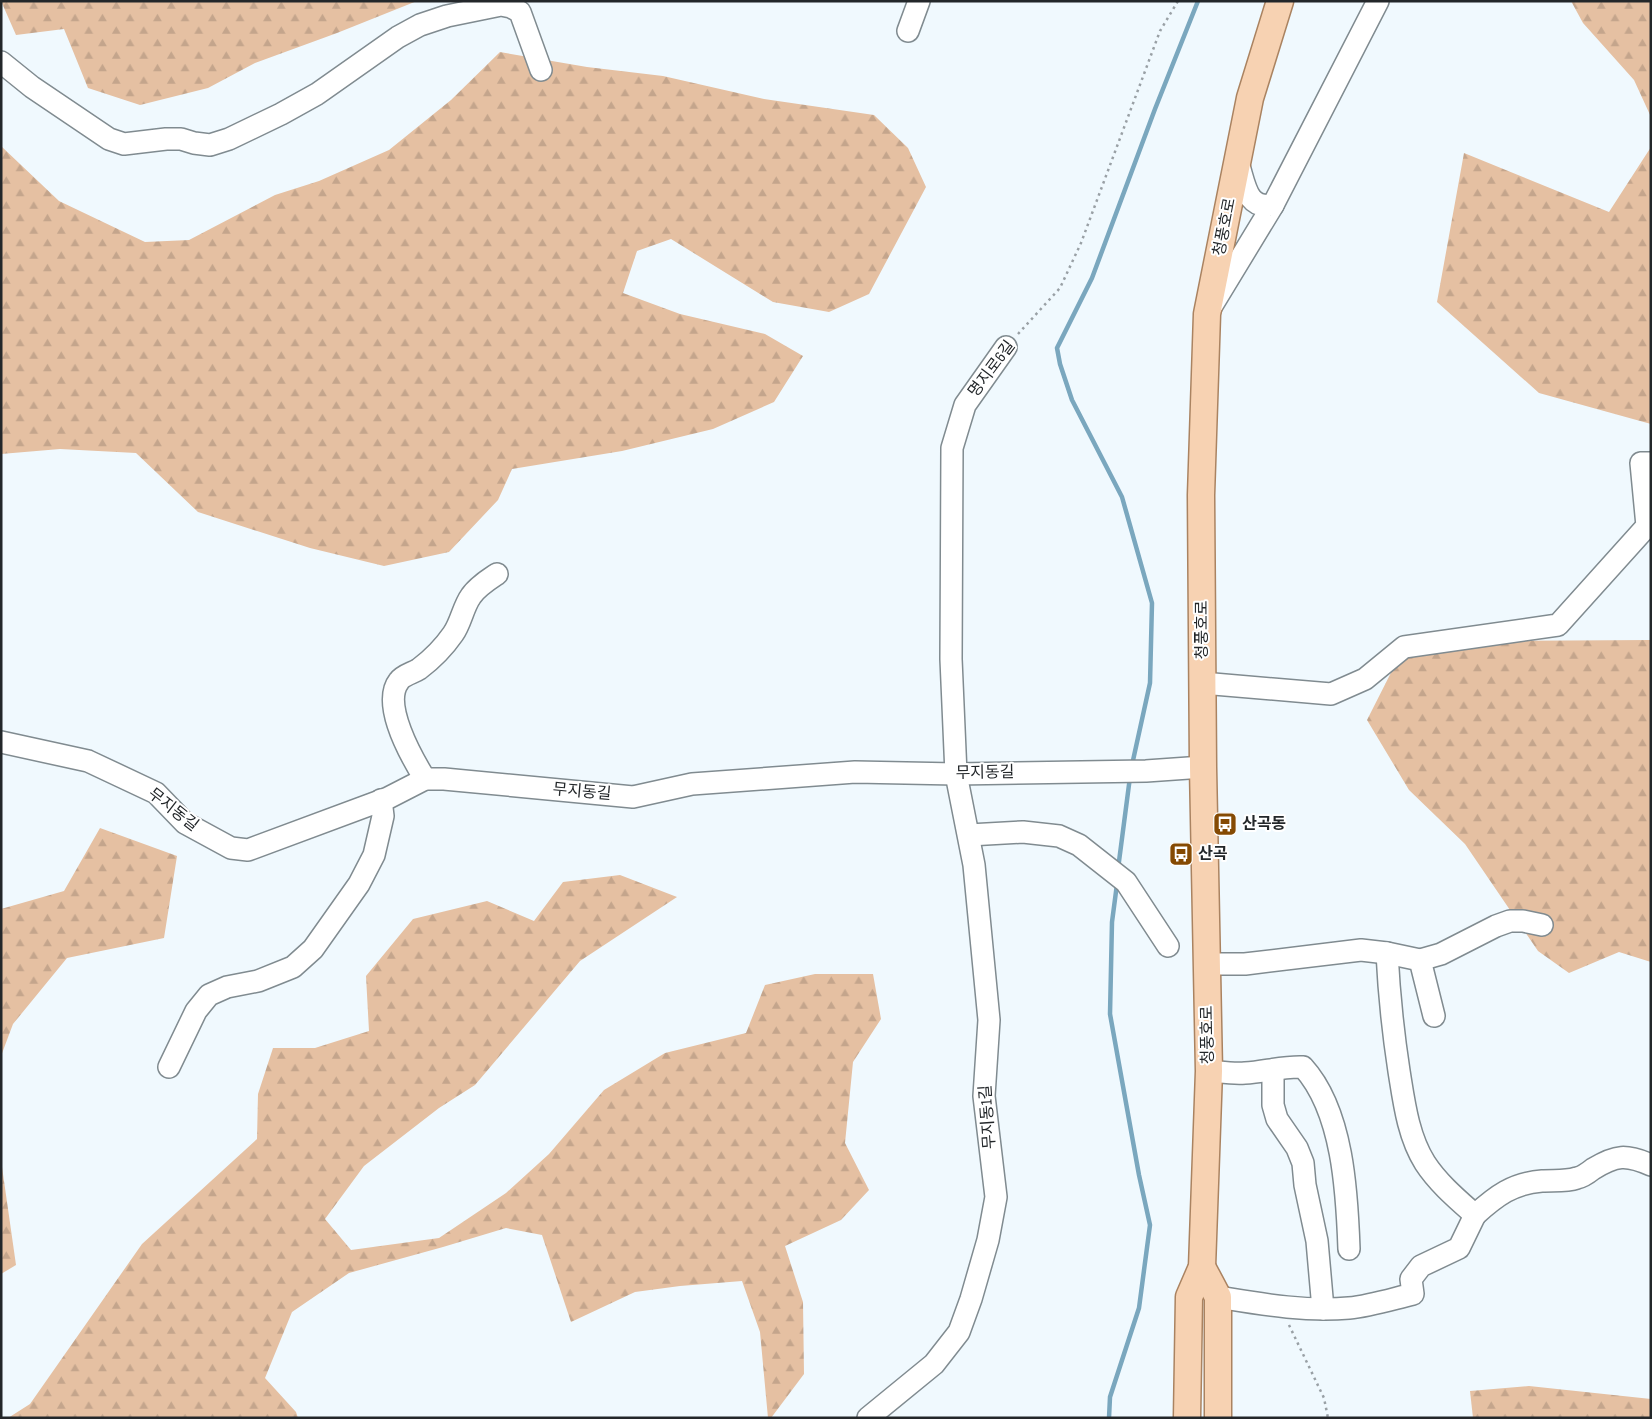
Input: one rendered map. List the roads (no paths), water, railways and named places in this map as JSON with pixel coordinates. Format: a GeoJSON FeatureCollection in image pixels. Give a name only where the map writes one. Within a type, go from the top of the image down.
{"type":"FeatureCollection","features":[{"type":"Feature","properties":{"kind":"main road","name":"청풍호로"},"geometry":{"type":"LineString","coordinates":[[1188,1418],[1189,1296],[1202,1268],[1209,1071],[1200,495],[1207,314],[1250,98],[1280,1]]}},
{"type":"Feature","properties":{"kind":"main road"},"geometry":{"type":"LineString","coordinates":[[1202,1268],[1218,1297],[1218,1418]]}},
{"type":"Feature","properties":{"kind":"street"},"geometry":{"type":"LineString","coordinates":[[908,31],[919,1]]}},
{"type":"Feature","properties":{"kind":"street"},"geometry":{"type":"LineString","coordinates":[[1207,314],[1274,205],[1378,1]]}},
{"type":"Feature","properties":{"kind":"street"},"geometry":{"type":"LineString","coordinates":[[1,62],[32,87],[83,122],[109,139],[124,144],[166,138],[182,138],[194,143],[210,145],[230,139],[317,94],[398,37],[420,25],[447,16],[501,5],[512,7],[520,12],[541,70]]}},
{"type":"Feature","properties":{"kind":"street"},"geometry":{"type":"LineString","coordinates":[[1238,163],[1249,197],[1255,204],[1264,207],[1274,205]]}},
{"type":"Feature","properties":{"kind":"street","name":"명지로6길"},"geometry":{"type":"LineString","coordinates":[[956,774],[951,659],[952,448],[965,405],[1006,347]]}},
{"type":"Feature","properties":{"kind":"street"},"geometry":{"type":"LineString","coordinates":[[1202,683],[1331,694],[1365,679],[1404,648],[1558,625],[1647,526],[1641,463],[1651,463]]}},
{"type":"Feature","properties":{"kind":"street"},"geometry":{"type":"LineString","coordinates":[[425,779],[410,755],[400,732],[393,692],[400,680],[418,670],[439,651],[454,633],[471,596],[482,584],[497,574]]}},
{"type":"Feature","properties":{"kind":"street","name":"무지동길"},"geometry":{"type":"LineString","coordinates":[[1,742],[88,760],[156,793],[185,823],[231,848],[248,850],[381,800],[425,779],[444,779],[633,797],[692,784],[855,772],[956,774],[1146,771],[1203,767]]}},
{"type":"Feature","properties":{"kind":"street","name":"무지동1길"},"geometry":{"type":"LineString","coordinates":[[868,1418],[934,1364],[959,1332],[971,1299],[988,1240],[996,1197],[984,1096],[989,1020],[974,865],[956,774]]}},
{"type":"Feature","properties":{"kind":"street"},"geometry":{"type":"LineString","coordinates":[[169,1067],[196,1011],[209,995],[227,987],[258,981],[293,968],[313,949],[359,884],[374,855],[384,816],[381,800]]}},
{"type":"Feature","properties":{"kind":"street"},"geometry":{"type":"LineString","coordinates":[[969,835],[1024,832],[1059,836],[1079,844],[1126,882],[1168,946]]}},
{"type":"Feature","properties":{"kind":"street"},"geometry":{"type":"LineString","coordinates":[[1207,964],[1245,964],[1361,950],[1420,960],[1441,954],[1496,926],[1510,921],[1524,921],[1542,926]]}},
{"type":"Feature","properties":{"kind":"street"},"geometry":{"type":"LineString","coordinates":[[1387,953],[1389,992],[1402,1093],[1413,1138],[1424,1162],[1439,1182],[1475,1215]]}},
{"type":"Feature","properties":{"kind":"street"},"geometry":{"type":"LineString","coordinates":[[1420,960],[1434,1016]]}},
{"type":"Feature","properties":{"kind":"street"},"geometry":{"type":"LineString","coordinates":[[1209,1071],[1243,1073],[1290,1066],[1303,1067],[1317,1085],[1333,1124],[1339,1146],[1347,1204],[1350,1249]]}},
{"type":"Feature","properties":{"kind":"street"},"geometry":{"type":"LineString","coordinates":[[1273,1070],[1273,1104],[1277,1119],[1297,1148],[1303,1163],[1317,1241],[1323,1309]]}},
{"type":"Feature","properties":{"kind":"street"},"geometry":{"type":"LineString","coordinates":[[1218,1297],[1280,1307],[1323,1309],[1369,1305],[1413,1294],[1411,1279],[1421,1266],[1459,1248],[1475,1215],[1496,1196],[1519,1184],[1577,1178],[1618,1157],[1631,1157],[1651,1165]]}},
{"type":"Feature","properties":{"kind":"waterway"},"geometry":{"type":"LineString","coordinates":[[1132,765],[1150,683],[1152,603],[1122,497],[1072,400],[1060,364],[1057,348],[1092,278],[1155,109],[1198,1]]}},
{"type":"Feature","properties":{"kind":"waterway"},"geometry":{"type":"LineString","coordinates":[[1118,869],[1130,777]]}},
{"type":"Feature","properties":{"kind":"waterway"},"geometry":{"type":"LineString","coordinates":[[1109,1418],[1110,1397],[1139,1308],[1150,1225],[1110,1014],[1112,922],[1117,884]]}},
{"type":"Feature","properties":{"kind":"place","name":"산곡동"},"geometry":{"type":"Point","coordinates":[1225,824]}},
{"type":"Feature","properties":{"kind":"place","name":"산곡"},"geometry":{"type":"Point","coordinates":[1181,854]}}]}
